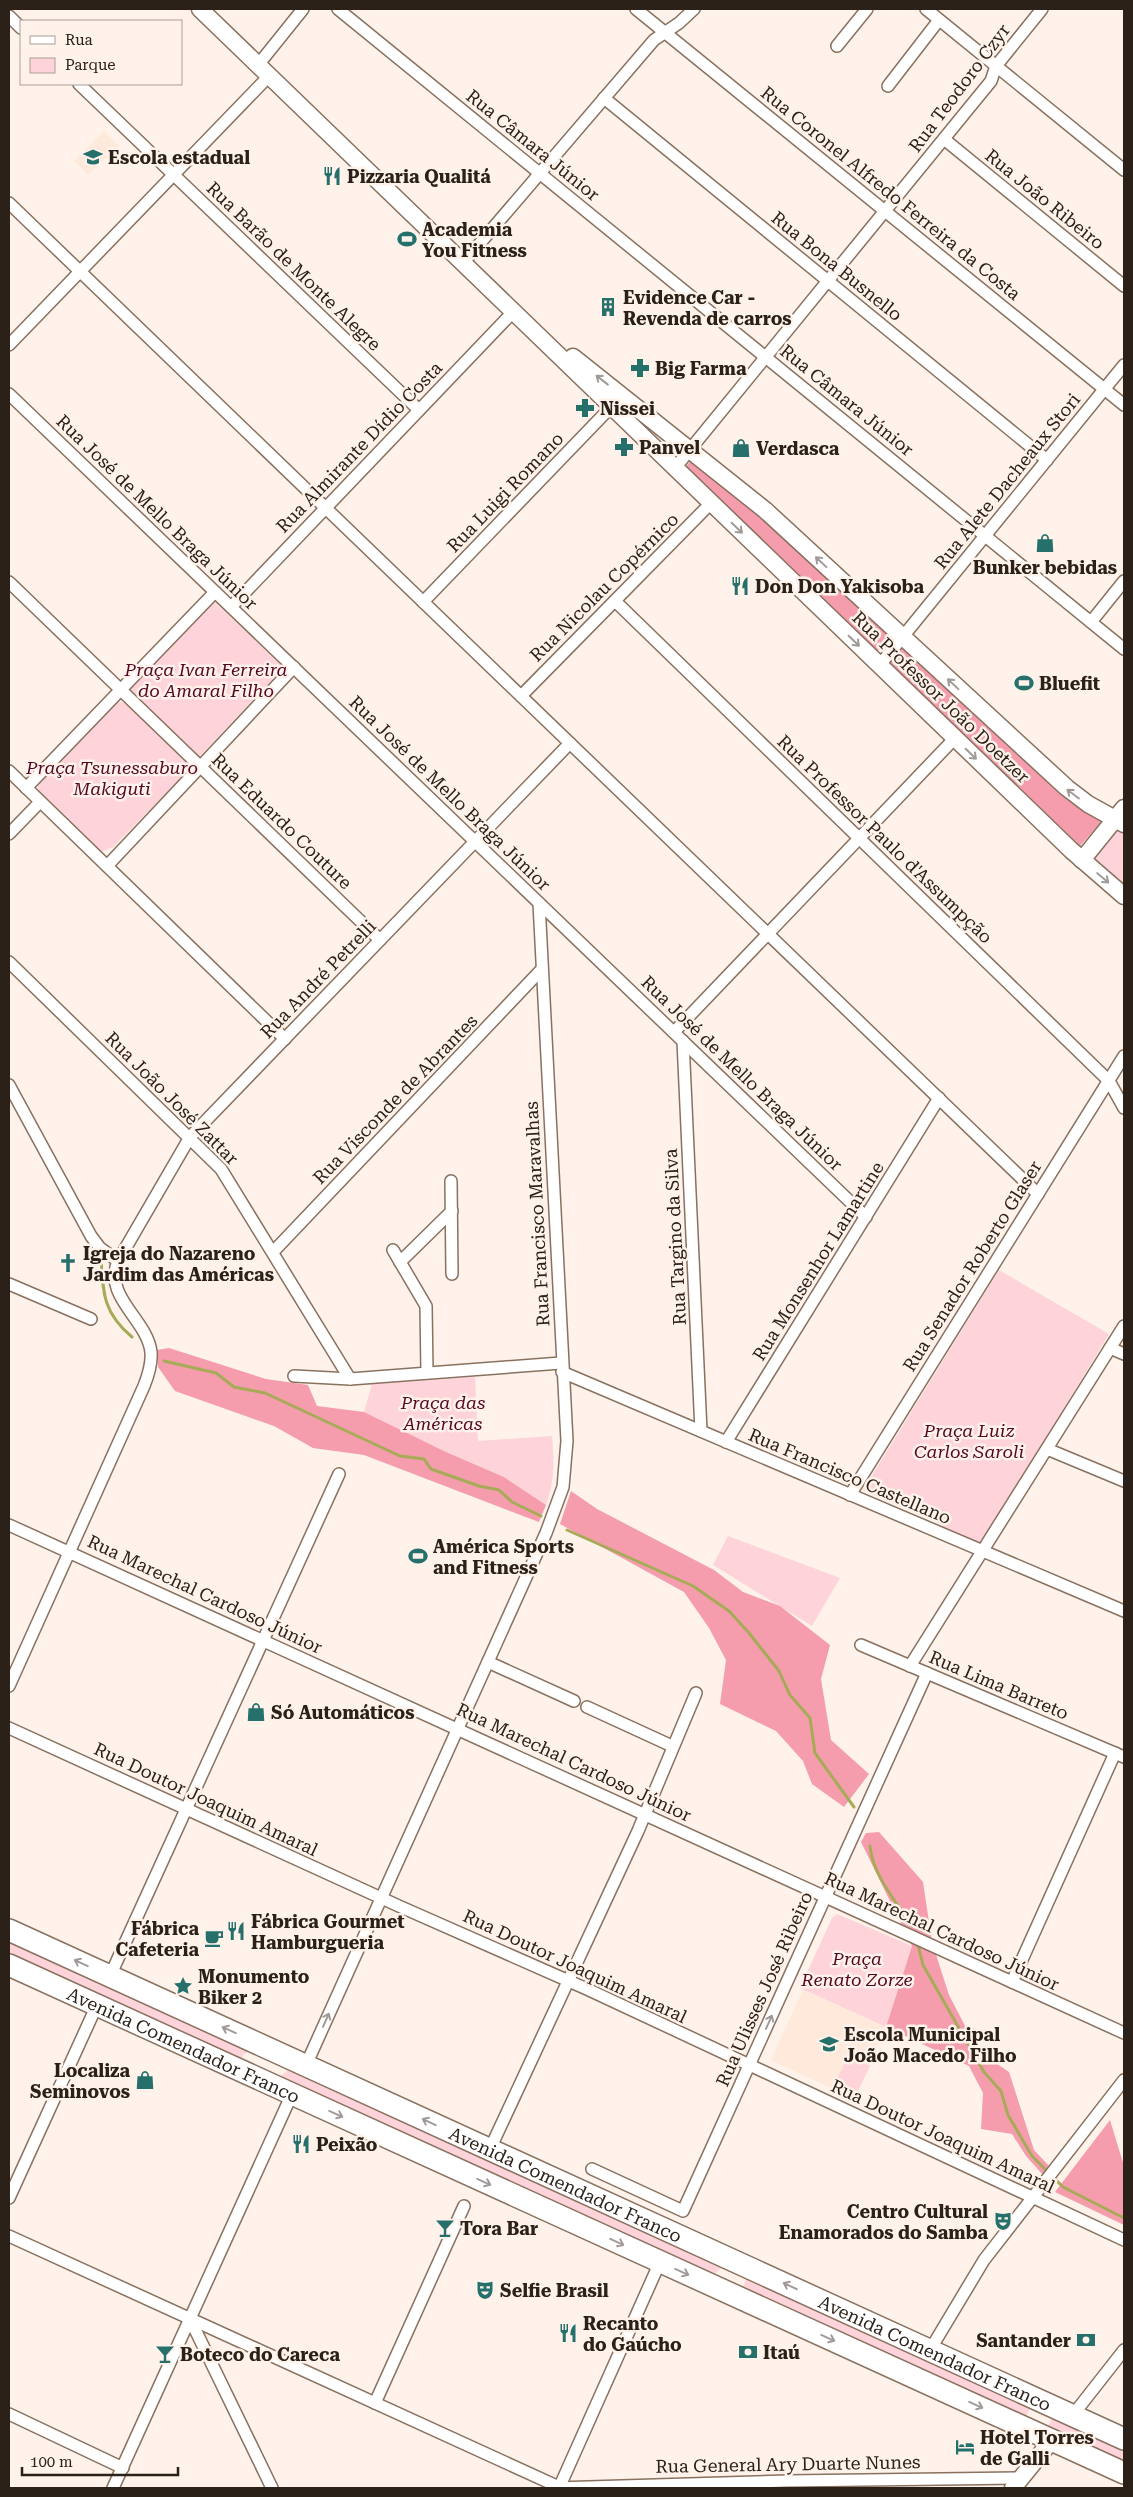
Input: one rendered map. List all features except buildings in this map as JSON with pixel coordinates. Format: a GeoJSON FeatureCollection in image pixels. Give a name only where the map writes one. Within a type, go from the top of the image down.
{"type":"FeatureCollection","features":[{"type":"Feature","properties":{"kind":"highway","name":"Avenida Comendador Franco"},"geometry":{"type":"LineString","coordinates":[[9,1930],[1073,2415],[1124,2440]]}},
{"type":"Feature","properties":{"kind":"highway","name":"Avenida Comendador Franco"},"geometry":{"type":"LineString","coordinates":[[9,1965],[1124,2473]]}},
{"type":"Feature","properties":{"kind":"highway"},"geometry":{"type":"LineString","coordinates":[[260,2080],[252,2068],[254,2060],[258,2054],[274,2050]]}},
{"type":"Feature","properties":{"kind":"highway"},"geometry":{"type":"LineString","coordinates":[[704,2282],[720,2278],[725,2272],[726,2257]]}},
{"type":"Feature","properties":{"kind":"main road","name":"Rua Professor João Doetzer"},"geometry":{"type":"LineString","coordinates":[[200,9],[879,666],[1082,860],[1124,896]]}},
{"type":"Feature","properties":{"kind":"main road","name":"Rua Professor João Doetzer"},"geometry":{"type":"LineString","coordinates":[[513,312],[690,448],[766,510],[902,638],[1067,788],[1121,817]]}},
{"type":"Feature","properties":{"kind":"main road"},"geometry":{"type":"LineString","coordinates":[[1082,860],[1121,817]]}},
{"type":"Feature","properties":{"kind":"main road"},"geometry":{"type":"LineString","coordinates":[[1017,2483],[1052,2440]]}},
{"type":"Feature","properties":{"kind":"street"},"geometry":{"type":"LineString","coordinates":[[9,345],[174,175],[264,70],[303,9]]}},
{"type":"Feature","properties":{"kind":"street","name":"Rua Câmara Júnior"},"geometry":{"type":"LineString","coordinates":[[338,9],[1124,649]]}},
{"type":"Feature","properties":{"kind":"street","name":"Rua Coronel Alfredo Ferreira da Costa"},"geometry":{"type":"LineString","coordinates":[[636,9],[1124,405]]}},
{"type":"Feature","properties":{"kind":"street"},"geometry":{"type":"LineString","coordinates":[[463,263],[654,40],[666,33],[694,9]]}},
{"type":"Feature","properties":{"kind":"street"},"geometry":{"type":"LineString","coordinates":[[837,46],[867,9]]}},
{"type":"Feature","properties":{"kind":"street"},"geometry":{"type":"LineString","coordinates":[[926,9],[1124,170]]}},
{"type":"Feature","properties":{"kind":"street","name":"Rua Teodoro Czyr"},"geometry":{"type":"LineString","coordinates":[[674,468],[944,139],[991,80],[996,66],[1042,9]]}},
{"type":"Feature","properties":{"kind":"street"},"geometry":{"type":"LineString","coordinates":[[9,16],[20,27]]}},
{"type":"Feature","properties":{"kind":"street"},"geometry":{"type":"LineString","coordinates":[[888,86],[939,20]]}},
{"type":"Feature","properties":{"kind":"street","name":"Rua Barão de Monte Alegre"},"geometry":{"type":"LineString","coordinates":[[80,85],[419,410]]}},
{"type":"Feature","properties":{"kind":"street","name":"Rua Bona Busnello"},"geometry":{"type":"LineString","coordinates":[[604,98],[1047,460]]}},
{"type":"Feature","properties":{"kind":"street","name":"Rua João Ribeiro"},"geometry":{"type":"LineString","coordinates":[[944,139],[1124,286]]}},
{"type":"Feature","properties":{"kind":"street"},"geometry":{"type":"LineString","coordinates":[[9,203],[1038,1194]]}},
{"type":"Feature","properties":{"kind":"street","name":"Rua Almirante Dídio Costa"},"geometry":{"type":"LineString","coordinates":[[230,607],[513,312]]}},
{"type":"Feature","properties":{"kind":"street","name":"Rua Alete Dacheaux Stori"},"geometry":{"type":"LineString","coordinates":[[879,666],[1124,365]]}},
{"type":"Feature","properties":{"kind":"street","name":"Rua José de Mello Braga Júnior"},"geometry":{"type":"LineString","coordinates":[[9,394],[866,1217]]}},
{"type":"Feature","properties":{"kind":"street","name":"Rua Luigi Romano"},"geometry":{"type":"LineString","coordinates":[[423,602],[611,407]]}},
{"type":"Feature","properties":{"kind":"street","name":"Rua Nicolau Copérnico"},"geometry":{"type":"LineString","coordinates":[[521,696],[711,503]]}},
{"type":"Feature","properties":{"kind":"street"},"geometry":{"type":"LineString","coordinates":[[1091,622],[1124,581]]}},
{"type":"Feature","properties":{"kind":"street","name":"Rua Eduardo Couture"},"geometry":{"type":"LineString","coordinates":[[9,582],[380,940]]}},
{"type":"Feature","properties":{"kind":"street"},"geometry":{"type":"LineString","coordinates":[[26,788],[215,592]]}},
{"type":"Feature","properties":{"kind":"street","name":"Rua Professor Paulo d'Assumpção"},"geometry":{"type":"LineString","coordinates":[[615,601],[1109,1081],[1124,1108]]}},
{"type":"Feature","properties":{"kind":"street"},"geometry":{"type":"LineString","coordinates":[[107,866],[294,668]]}},
{"type":"Feature","properties":{"kind":"street"},"geometry":{"type":"LineString","coordinates":[[674,1032],[955,738]]}},
{"type":"Feature","properties":{"kind":"street","name":"Rua André Petrelli"},"geometry":{"type":"LineString","coordinates":[[118,1261],[190,1137],[570,743]]}},
{"type":"Feature","properties":{"kind":"street"},"geometry":{"type":"LineString","coordinates":[[9,771],[285,1039]]}},
{"type":"Feature","properties":{"kind":"street"},"geometry":{"type":"LineString","coordinates":[[9,834],[40,802]]}},
{"type":"Feature","properties":{"kind":"street","name":"Rua Francisco Maravalhas"},"geometry":{"type":"LineString","coordinates":[[306,2065],[551,1522],[563,1487],[567,1457],[538,903]]}},
{"type":"Feature","properties":{"kind":"street","name":"Rua João José Zattar"},"geometry":{"type":"LineString","coordinates":[[9,962],[190,1137],[226,1175],[350,1379]]}},
{"type":"Feature","properties":{"kind":"street","name":"Rua Visconde de Abrantes"},"geometry":{"type":"LineString","coordinates":[[273,1252],[542,969]]}},
{"type":"Feature","properties":{"kind":"street","name":"Rua Targino da Silva"},"geometry":{"type":"LineString","coordinates":[[683,1041],[701,1431]]}},
{"type":"Feature","properties":{"kind":"street","name":"Rua Senador Roberto Glaser"},"geometry":{"type":"LineString","coordinates":[[850,1495],[1124,1056]]}},
{"type":"Feature","properties":{"kind":"street"},"geometry":{"type":"LineString","coordinates":[[9,1085],[91,1236],[100,1248],[118,1261],[114,1274],[117,1290],[141,1329],[151,1351],[150,1369],[144,1386],[9,1686]]}},
{"type":"Feature","properties":{"kind":"street","name":"Rua Monsenhor Lamartine"},"geometry":{"type":"LineString","coordinates":[[726,1442],[939,1098]]}},
{"type":"Feature","properties":{"kind":"street"},"geometry":{"type":"LineString","coordinates":[[451,1181],[452,1274]]}},
{"type":"Feature","properties":{"kind":"street"},"geometry":{"type":"LineString","coordinates":[[400,1262],[452,1211]]}},
{"type":"Feature","properties":{"kind":"street"},"geometry":{"type":"LineString","coordinates":[[393,1250],[427,1310],[427,1373]]}},
{"type":"Feature","properties":{"kind":"street"},"geometry":{"type":"LineString","coordinates":[[9,1284],[91,1319]]}},
{"type":"Feature","properties":{"kind":"street"},"geometry":{"type":"LineString","coordinates":[[910,1666],[1124,1326]]}},
{"type":"Feature","properties":{"kind":"street"},"geometry":{"type":"LineString","coordinates":[[1110,1348],[1124,1354]]}},
{"type":"Feature","properties":{"kind":"street","name":"Rua Francisco Castellano"},"geometry":{"type":"LineString","coordinates":[[294,1376],[350,1379],[427,1373],[562,1367],[726,1442],[1124,1611]]}},
{"type":"Feature","properties":{"kind":"street"},"geometry":{"type":"LineString","coordinates":[[1047,1449],[1124,1482]]}},
{"type":"Feature","properties":{"kind":"street"},"geometry":{"type":"LineString","coordinates":[[110,1976],[339,1474]]}},
{"type":"Feature","properties":{"kind":"street","name":"Rua Marechal Cardoso Júnior"},"geometry":{"type":"LineString","coordinates":[[9,1524],[1124,2033]]}},
{"type":"Feature","properties":{"kind":"street","name":"Rua Lima Barreto"},"geometry":{"type":"LineString","coordinates":[[861,1645],[1120,1755]]}},
{"type":"Feature","properties":{"kind":"street"},"geometry":{"type":"LineString","coordinates":[[488,1662],[574,1701]]}},
{"type":"Feature","properties":{"kind":"street","name":"Rua Ulisses José Ribeiro"},"geometry":{"type":"LineString","coordinates":[[592,2169],[684,2210],[927,1673]]}},
{"type":"Feature","properties":{"kind":"street"},"geometry":{"type":"LineString","coordinates":[[490,2149],[645,1814],[672,1746],[696,1693]]}},
{"type":"Feature","properties":{"kind":"street"},"geometry":{"type":"LineString","coordinates":[[587,1707],[672,1746]]}},
{"type":"Feature","properties":{"kind":"street","name":"Rua Doutor Joaquim Amaral"},"geometry":{"type":"LineString","coordinates":[[9,1728],[381,1898],[569,1981],[749,2066],[1034,2196],[1124,2240]]}},
{"type":"Feature","properties":{"kind":"street"},"geometry":{"type":"LineString","coordinates":[[1012,1982],[1120,1755]]}},
{"type":"Feature","properties":{"kind":"street"},"geometry":{"type":"LineString","coordinates":[[9,2198],[97,2005]]}},
{"type":"Feature","properties":{"kind":"street"},"geometry":{"type":"LineString","coordinates":[[930,2350],[984,2260],[1124,2080]]}},
{"type":"Feature","properties":{"kind":"street"},"geometry":{"type":"LineString","coordinates":[[114,2488],[292,2094]]}},
{"type":"Feature","properties":{"kind":"street"},"geometry":{"type":"LineString","coordinates":[[375,2403],[464,2206]]}},
{"type":"Feature","properties":{"kind":"street"},"geometry":{"type":"LineString","coordinates":[[9,2236],[558,2488],[660,2262]]}},
{"type":"Feature","properties":{"kind":"street"},"geometry":{"type":"LineString","coordinates":[[190,2319],[272,2488]]}},
{"type":"Feature","properties":{"kind":"street"},"geometry":{"type":"LineString","coordinates":[[1073,2415],[1124,2350]]}},
{"type":"Feature","properties":{"kind":"street"},"geometry":{"type":"LineString","coordinates":[[9,2414],[123,2468]]}},
{"type":"Feature","properties":{"kind":"street","name":"Rua General Ary Duarte Nunes"},"geometry":{"type":"LineString","coordinates":[[558,2488],[1017,2483]]}},
{"type":"Feature","properties":{"kind":"shaded area","name":"Escola estadual"},"geometry":{"type":"Polygon","coordinates":[[[104,131],[119,146],[88,175],[74,161],[104,131]]]}},
{"type":"Feature","properties":{"kind":"shaded area"},"geometry":{"type":"Polygon","coordinates":[[[694,458],[891,634],[877,652],[685,467],[694,458]]]}},
{"type":"Feature","properties":{"kind":"shaded area"},"geometry":{"type":"Polygon","coordinates":[[[903,648],[1087,813],[1102,821],[1080,846],[890,663],[903,648]]]}},
{"type":"Feature","properties":{"kind":"shaded area"},"geometry":{"type":"Polygon","coordinates":[[[169,1348],[266,1379],[308,1385],[317,1406],[364,1412],[446,1452],[504,1477],[546,1505],[539,1522],[364,1455],[313,1448],[274,1426],[175,1391],[158,1367],[157,1350],[169,1348]]]}},
{"type":"Feature","properties":{"kind":"shaded area"},"geometry":{"type":"Polygon","coordinates":[[[571,1491],[597,1509],[714,1570],[743,1592],[780,1606],[830,1645],[821,1679],[831,1740],[869,1774],[844,1807],[812,1784],[803,1761],[776,1731],[720,1704],[726,1660],[709,1628],[684,1592],[560,1524],[571,1491]]]}},
{"type":"Feature","properties":{"kind":"shaded area"},"geometry":{"type":"Polygon","coordinates":[[[879,1832],[923,1882],[932,1942],[949,1995],[978,2051],[1009,2072],[1034,2150],[1050,2167],[1043,2175],[1026,2156],[1012,2134],[981,2129],[983,2093],[969,2066],[886,2027],[912,1946],[861,1842],[866,1833],[879,1832]]]}},
{"type":"Feature","properties":{"kind":"shaded area","name":"Escola Municipal João Macedo Filho"},"geometry":{"type":"Polygon","coordinates":[[[803,1990],[886,2027],[855,2099],[771,2060],[803,1990]]]}},
{"type":"Feature","properties":{"kind":"shaded area"},"geometry":{"type":"Polygon","coordinates":[[[1110,2120],[1124,2166],[1124,2225],[1055,2192],[1110,2120]]]}},
{"type":"Feature","properties":{"kind":"green space","name":"Praça Ivan Ferreira do Amaral Filho"},"geometry":{"type":"Polygon","coordinates":[[[213,601],[284,667],[199,757],[128,691],[213,601]]]}},
{"type":"Feature","properties":{"kind":"green space","name":"Praça Tsunessaburo Makiguti"},"geometry":{"type":"Polygon","coordinates":[[[120,702],[130,705],[187,761],[187,768],[184,775],[113,847],[101,852],[39,794],[38,787],[40,781],[115,703],[120,702]]]}},
{"type":"Feature","properties":{"kind":"green space"},"geometry":{"type":"Polygon","coordinates":[[[1118,830],[1124,833],[1124,886],[1092,860],[1118,830]]]}},
{"type":"Feature","properties":{"kind":"green space","name":"Praça Luiz Carlos Saroli"},"geometry":{"type":"Polygon","coordinates":[[[999,1270],[1109,1334],[981,1545],[942,1529],[943,1525],[863,1490],[999,1270]]]}},
{"type":"Feature","properties":{"kind":"green space","name":"Praça das Américas"},"geometry":{"type":"Polygon","coordinates":[[[475,1377],[478,1441],[552,1436],[553,1471],[546,1505],[504,1477],[446,1452],[364,1412],[372,1384],[475,1377]]]}},
{"type":"Feature","properties":{"kind":"green space"},"geometry":{"type":"Polygon","coordinates":[[[728,1536],[840,1578],[812,1626],[713,1565],[728,1536]]]}},
{"type":"Feature","properties":{"kind":"green space","name":"Praça Renato Zorze"},"geometry":{"type":"Polygon","coordinates":[[[837,1914],[912,1946],[886,2027],[800,1988],[832,1918],[837,1914]]]}},
{"type":"Feature","properties":{"kind":"green space"},"geometry":{"type":"Polygon","coordinates":[[[9,1938],[252,2049],[243,2055],[241,2062],[9,1957],[9,1938]]]}},
{"type":"Feature","properties":{"kind":"green space"},"geometry":{"type":"Polygon","coordinates":[[[848,2056],[870,2066],[856,2095],[834,2085],[848,2056]]]}},
{"type":"Feature","properties":{"kind":"green space"},"geometry":{"type":"Polygon","coordinates":[[[288,2070],[386,2115],[444,2136],[721,2263],[721,2268],[713,2276],[280,2077],[288,2070]]]}},
{"type":"Feature","properties":{"kind":"green space"},"geometry":{"type":"Polygon","coordinates":[[[747,2274],[1032,2404],[1024,2421],[739,2288],[744,2285],[747,2274]]]}},
{"type":"Feature","properties":{"kind":"green space"},"geometry":{"type":"Polygon","coordinates":[[[1054,2414],[1124,2445],[1124,2466],[1046,2430],[1054,2414]]]}},
{"type":"Feature","properties":{"kind":"waterway"},"geometry":{"type":"LineString","coordinates":[[101,1258],[106,1302],[115,1319],[132,1337]]}},
{"type":"Feature","properties":{"kind":"waterway"},"geometry":{"type":"LineString","coordinates":[[164,1361],[216,1373],[234,1387],[265,1393],[400,1456],[424,1459],[431,1469],[479,1486],[499,1490],[512,1502],[541,1516]]}},
{"type":"Feature","properties":{"kind":"waterway"},"geometry":{"type":"LineString","coordinates":[[567,1530],[693,1586],[729,1611],[779,1671],[790,1695],[810,1718],[815,1753],[854,1807]]}},
{"type":"Feature","properties":{"kind":"waterway"},"geometry":{"type":"LineString","coordinates":[[870,1846],[880,1878],[912,1926]]}},
{"type":"Feature","properties":{"kind":"waterway"},"geometry":{"type":"LineString","coordinates":[[918,1945],[923,1965],[984,2072],[1001,2091],[1008,2115],[1032,2156],[1048,2172]]}},
{"type":"Feature","properties":{"kind":"waterway"},"geometry":{"type":"LineString","coordinates":[[1052,2176],[1063,2187],[1124,2218]]}},
{"type":"Feature","properties":{"kind":"place","name":"Escola estadual"},"geometry":{"type":"Point","coordinates":[93,157]}},
{"type":"Feature","properties":{"kind":"place","name":"Pizzaria Qualitá"},"geometry":{"type":"Point","coordinates":[332,176]}},
{"type":"Feature","properties":{"kind":"place","name":"Academia You Fitness"},"geometry":{"type":"Point","coordinates":[407,239]}},
{"type":"Feature","properties":{"kind":"place","name":"Evidence Car - Revenda de carros"},"geometry":{"type":"Point","coordinates":[608,307]}},
{"type":"Feature","properties":{"kind":"place","name":"Big Farma"},"geometry":{"type":"Point","coordinates":[640,368]}},
{"type":"Feature","properties":{"kind":"place","name":"Nissei"},"geometry":{"type":"Point","coordinates":[585,408]}},
{"type":"Feature","properties":{"kind":"place","name":"Panvel"},"geometry":{"type":"Point","coordinates":[624,447]}},
{"type":"Feature","properties":{"kind":"place","name":"Verdasca"},"geometry":{"type":"Point","coordinates":[741,448]}},
{"type":"Feature","properties":{"kind":"place","name":"Bunker bebidas"},"geometry":{"type":"Point","coordinates":[1045,543]}},
{"type":"Feature","properties":{"kind":"place","name":"Don Don Yakisoba"},"geometry":{"type":"Point","coordinates":[740,586]}},
{"type":"Feature","properties":{"kind":"place","name":"Bluefit"},"geometry":{"type":"Point","coordinates":[1024,683]}},
{"type":"Feature","properties":{"kind":"place","name":"Igreja do Nazareno Jardim das Américas"},"geometry":{"type":"Point","coordinates":[68,1263]}},
{"type":"Feature","properties":{"kind":"place","name":"América Sports and Fitness"},"geometry":{"type":"Point","coordinates":[418,1556]}},
{"type":"Feature","properties":{"kind":"place","name":"Só Automáticos"},"geometry":{"type":"Point","coordinates":[256,1712]}},
{"type":"Feature","properties":{"kind":"place","name":"Fábrica Gourmet Hamburgueria"},"geometry":{"type":"Point","coordinates":[236,1931]}},
{"type":"Feature","properties":{"kind":"place","name":"Fábrica Cafeteria"},"geometry":{"type":"Point","coordinates":[214,1938]}},
{"type":"Feature","properties":{"kind":"place","name":"Monumento Biker 2"},"geometry":{"type":"Point","coordinates":[183,1986]}},
{"type":"Feature","properties":{"kind":"place","name":"Escola Municipal João Macedo Filho"},"geometry":{"type":"Point","coordinates":[829,2044]}},
{"type":"Feature","properties":{"kind":"place","name":"Localiza Seminovos"},"geometry":{"type":"Point","coordinates":[145,2080]}},
{"type":"Feature","properties":{"kind":"place","name":"Peixão"},"geometry":{"type":"Point","coordinates":[301,2144]}},
{"type":"Feature","properties":{"kind":"place","name":"Centro Cultural Enamorados do Samba"},"geometry":{"type":"Point","coordinates":[1003,2221]}},
{"type":"Feature","properties":{"kind":"place","name":"Tora Bar"},"geometry":{"type":"Point","coordinates":[445,2228]}},
{"type":"Feature","properties":{"kind":"place","name":"Selfie Brasil"},"geometry":{"type":"Point","coordinates":[485,2290]}},
{"type":"Feature","properties":{"kind":"place","name":"Recanto do Gaúcho"},"geometry":{"type":"Point","coordinates":[568,2333]}},
{"type":"Feature","properties":{"kind":"place","name":"Santander"},"geometry":{"type":"Point","coordinates":[1086,2340]}},
{"type":"Feature","properties":{"kind":"place","name":"Itaú"},"geometry":{"type":"Point","coordinates":[748,2352]}},
{"type":"Feature","properties":{"kind":"place","name":"Boteco do Careca"},"geometry":{"type":"Point","coordinates":[165,2354]}},
{"type":"Feature","properties":{"kind":"place","name":"Hotel Torres de Galli"},"geometry":{"type":"Point","coordinates":[965,2447]}}]}
